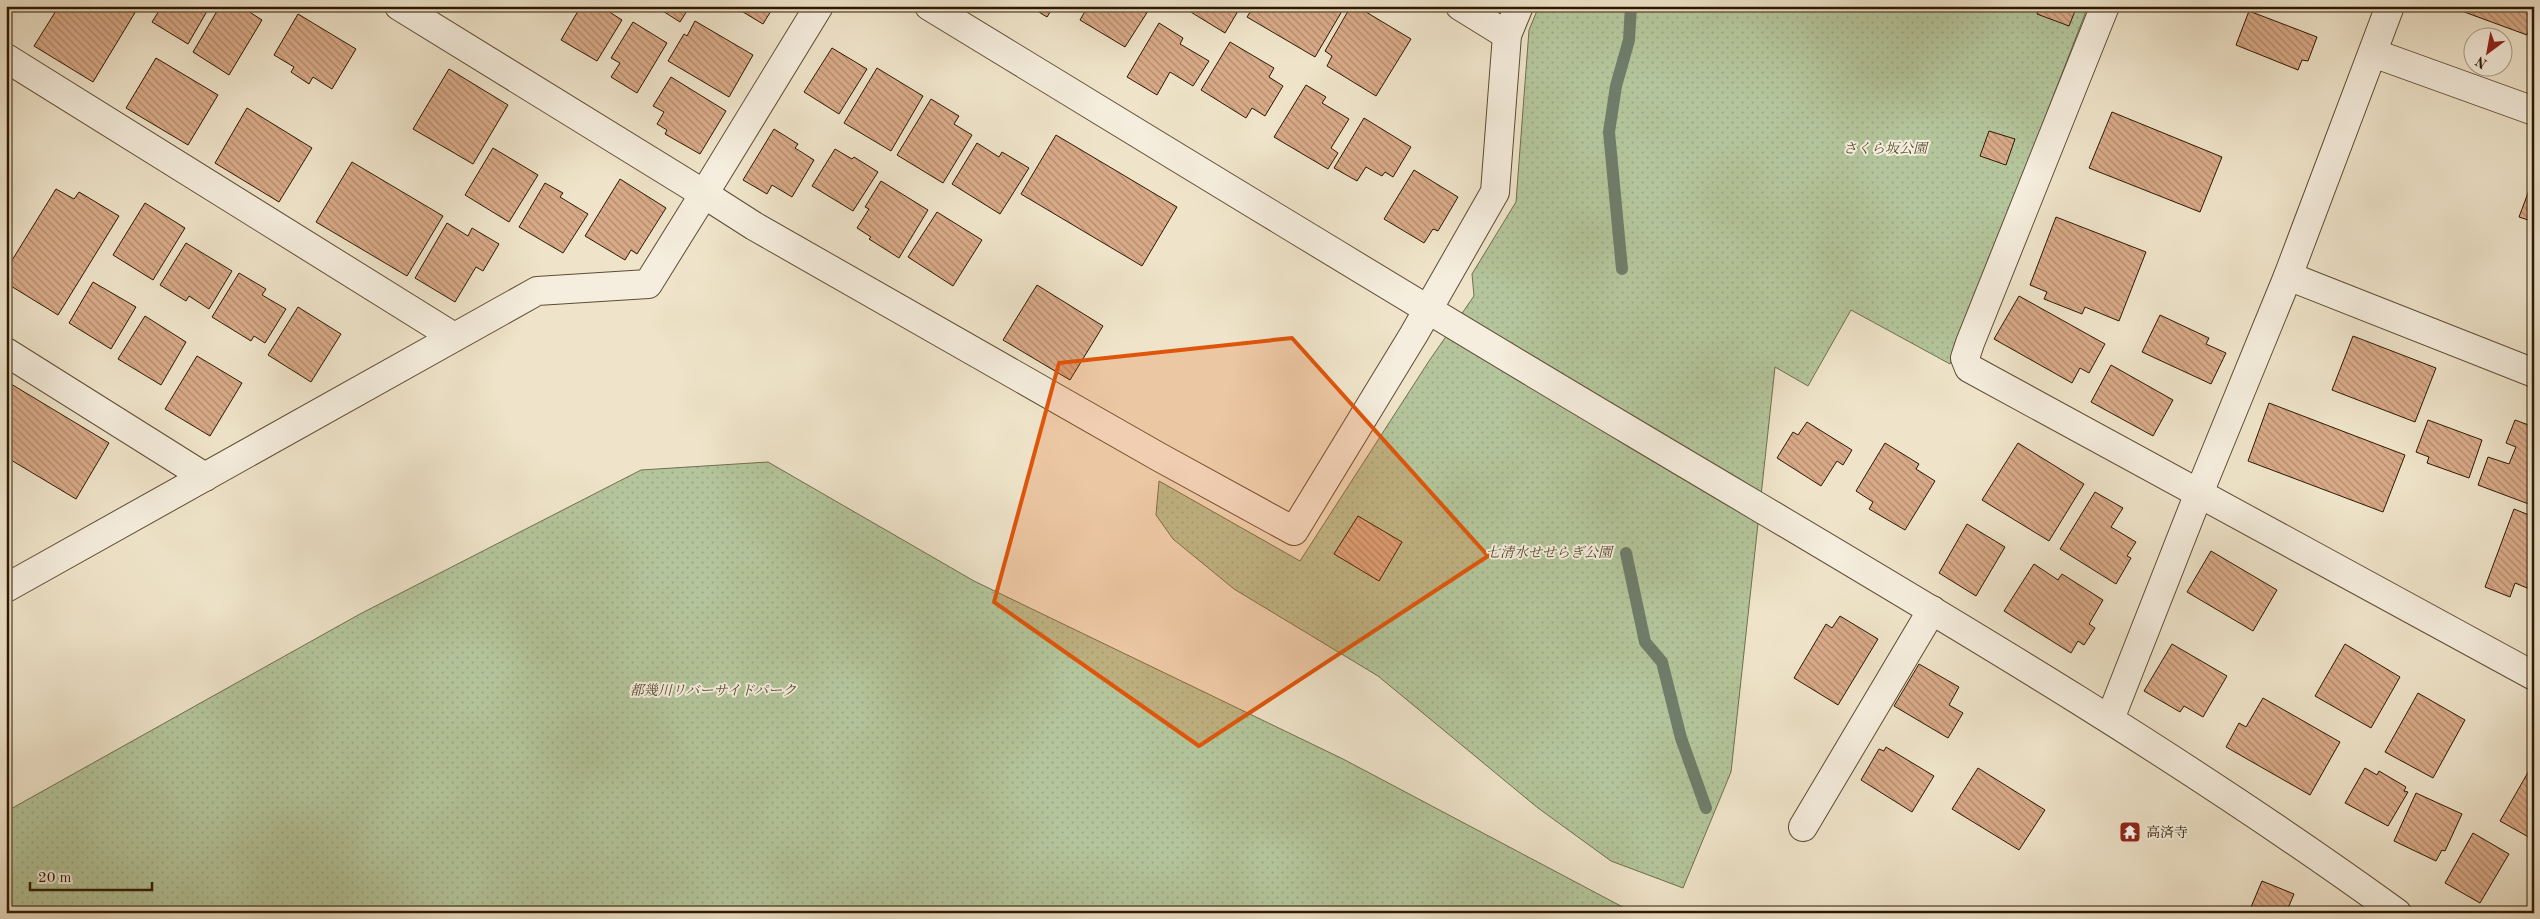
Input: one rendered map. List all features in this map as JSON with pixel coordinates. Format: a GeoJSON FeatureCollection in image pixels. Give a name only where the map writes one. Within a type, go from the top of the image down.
{"type":"FeatureCollection","features":[{"type":"Feature","properties":{"kind":"street"},"geometry":{"type":"LineString","coordinates":[[399,6],[789,246],[1159,457],[1294,531],[1428,309],[1495,192],[1507,35],[1519,6]]}},
{"type":"Feature","properties":{"kind":"street"},"geometry":{"type":"LineString","coordinates":[[6,588],[537,291],[648,284],[819,6]]}},
{"type":"Feature","properties":{"kind":"street"},"geometry":{"type":"LineString","coordinates":[[929,6],[2110,719],[2293,837],[2397,913]]}},
{"type":"Feature","properties":{"kind":"street"},"geometry":{"type":"LineString","coordinates":[[1460,6],[1507,35]]}},
{"type":"Feature","properties":{"kind":"street"},"geometry":{"type":"LineString","coordinates":[[2105,6],[1965,358],[1969,368],[2534,676]]}},
{"type":"Feature","properties":{"kind":"street"},"geometry":{"type":"LineString","coordinates":[[2110,719],[2199,493],[2288,276],[2390,6]]}},
{"type":"Feature","properties":{"kind":"street"},"geometry":{"type":"LineString","coordinates":[[2372,53],[2534,110]]}},
{"type":"Feature","properties":{"kind":"street"},"geometry":{"type":"LineString","coordinates":[[6,58],[454,337]]}},
{"type":"Feature","properties":{"kind":"street"},"geometry":{"type":"LineString","coordinates":[[2288,276],[2534,373]]}},
{"type":"Feature","properties":{"kind":"street"},"geometry":{"type":"LineString","coordinates":[[6,352],[205,477]]}},
{"type":"Feature","properties":{"kind":"street"},"geometry":{"type":"LineString","coordinates":[[1803,827],[1932,610]]}},
{"type":"Feature","properties":{"kind":"highlighted area"},"geometry":{"type":"Polygon","coordinates":[[[1292,338],[1488,556],[1199,746],[994,602],[1059,363],[1292,338]]]}},
{"type":"Feature","properties":{"kind":"green space","name":"七清水せせらぎ公園"},"geometry":{"type":"Polygon","coordinates":[[[1539,6],[2088,6],[1950,364],[1851,310],[1808,386],[1775,367],[1731,772],[1683,888],[1611,861],[1538,808],[1378,676],[1234,589],[1173,539],[1156,515],[1159,481],[1300,561],[1429,361],[1474,296],[1472,274],[1516,202],[1529,30],[1539,6]]]}},
{"type":"Feature","properties":{"kind":"green space","name":"都幾川リバーサイドパーク"},"geometry":{"type":"Polygon","coordinates":[[[768,462],[974,581],[1343,759],[1634,913],[6,913],[6,812],[16,806],[360,614],[641,470],[768,462]]]}},
{"type":"Feature","properties":{"kind":"building"},"geometry":{"type":"Polygon","coordinates":[[[59,6],[139,6],[93,82],[34,46],[59,6]]]}},
{"type":"Feature","properties":{"kind":"building"},"geometry":{"type":"Polygon","coordinates":[[[162,6],[210,6],[188,44],[152,22],[162,6]]]}},
{"type":"Feature","properties":{"kind":"building"},"geometry":{"type":"Polygon","coordinates":[[[220,6],[240,6],[262,20],[229,75],[193,52],[220,6]]]}},
{"type":"Feature","properties":{"kind":"building"},"geometry":{"type":"Polygon","coordinates":[[[581,6],[600,6],[622,20],[597,61],[561,40],[581,6]]]}},
{"type":"Feature","properties":{"kind":"building"},"geometry":{"type":"Polygon","coordinates":[[[655,6],[690,6],[680,22],[655,6]]]}},
{"type":"Feature","properties":{"kind":"building"},"geometry":{"type":"Polygon","coordinates":[[[733,6],[774,6],[763,24],[733,6]]]}},
{"type":"Feature","properties":{"kind":"building"},"geometry":{"type":"Polygon","coordinates":[[[1029,6],[1054,6],[1047,17],[1029,6]]]}},
{"type":"Feature","properties":{"kind":"building"},"geometry":{"type":"Polygon","coordinates":[[[1088,6],[1141,6],[1148,11],[1125,47],[1080,20],[1088,6]]]}},
{"type":"Feature","properties":{"kind":"building"},"geometry":{"type":"Polygon","coordinates":[[[1181,6],[1241,6],[1225,33],[1181,6]]]}},
{"type":"Feature","properties":{"kind":"building"},"geometry":{"type":"Polygon","coordinates":[[[1254,6],[1345,6],[1315,57],[1247,17],[1254,6]]]}},
{"type":"Feature","properties":{"kind":"building"},"geometry":{"type":"Polygon","coordinates":[[[1351,6],[1356,6],[1411,39],[1376,96],[1327,66],[1332,56],[1325,51],[1351,6]]]}},
{"type":"Feature","properties":{"kind":"building"},"geometry":{"type":"Polygon","coordinates":[[[2040,6],[2077,6],[2069,26],[2037,14],[2040,6]]]}},
{"type":"Feature","properties":{"kind":"building"},"geometry":{"type":"Polygon","coordinates":[[[2448,6],[2534,6],[2534,16],[2527,35],[2448,6]]]}},
{"type":"Feature","properties":{"kind":"building"},"geometry":{"type":"Polygon","coordinates":[[[2249,11],[2317,37],[2308,61],[2302,60],[2298,70],[2236,45],[2249,11]]]}},
{"type":"Feature","properties":{"kind":"building"},"geometry":{"type":"Polygon","coordinates":[[[298,14],[356,49],[332,89],[313,77],[309,84],[291,72],[294,67],[274,55],[298,14]]]}},
{"type":"Feature","properties":{"kind":"building"},"geometry":{"type":"Polygon","coordinates":[[[695,21],[753,55],[729,97],[668,61],[684,34],[687,36],[695,21]]]}},
{"type":"Feature","properties":{"kind":"building"},"geometry":{"type":"Polygon","coordinates":[[[633,22],[667,43],[637,93],[611,77],[620,63],[611,58],[633,22]]]}},
{"type":"Feature","properties":{"kind":"building"},"geometry":{"type":"Polygon","coordinates":[[[1159,23],[1183,38],[1180,44],[1209,61],[1193,86],[1170,72],[1157,95],[1127,77],[1159,23]]]}},
{"type":"Feature","properties":{"kind":"building"},"geometry":{"type":"Polygon","coordinates":[[[1230,42],[1274,68],[1269,77],[1283,86],[1265,116],[1252,108],[1246,118],[1201,90],[1230,42]]]}},
{"type":"Feature","properties":{"kind":"building"},"geometry":{"type":"Polygon","coordinates":[[[832,48],[867,69],[839,114],[804,92],[832,48]]]}},
{"type":"Feature","properties":{"kind":"building"},"geometry":{"type":"Polygon","coordinates":[[[156,58],[218,95],[188,145],[126,108],[156,58]]]}},
{"type":"Feature","properties":{"kind":"building"},"geometry":{"type":"Polygon","coordinates":[[[877,68],[923,96],[891,151],[844,123],[877,68]]]}},
{"type":"Feature","properties":{"kind":"building"},"geometry":{"type":"Polygon","coordinates":[[[449,69],[508,105],[473,164],[413,129],[449,69]]]}},
{"type":"Feature","properties":{"kind":"building"},"geometry":{"type":"Polygon","coordinates":[[[671,77],[726,111],[700,154],[665,134],[667,130],[657,124],[664,112],[653,106],[671,77]]]}},
{"type":"Feature","properties":{"kind":"building"},"geometry":{"type":"Polygon","coordinates":[[[1306,85],[1326,97],[1322,103],[1349,119],[1331,148],[1338,153],[1328,169],[1274,137],[1306,85]]]}},
{"type":"Feature","properties":{"kind":"building"},"geometry":{"type":"Polygon","coordinates":[[[931,99],[959,116],[954,124],[972,135],[943,183],[897,155],[931,99]]]}},
{"type":"Feature","properties":{"kind":"building"},"geometry":{"type":"Polygon","coordinates":[[[247,108],[312,148],[279,202],[215,163],[247,108]]]}},
{"type":"Feature","properties":{"kind":"building"},"geometry":{"type":"Polygon","coordinates":[[[2112,112],[2222,157],[2200,212],[2089,168],[2112,112]]]}},
{"type":"Feature","properties":{"kind":"building"},"geometry":{"type":"Polygon","coordinates":[[[1364,118],[1411,147],[1393,177],[1385,172],[1382,176],[1366,167],[1357,181],[1334,168],[1364,118]]]}},
{"type":"Feature","properties":{"kind":"building"},"geometry":{"type":"Polygon","coordinates":[[[774,129],[798,144],[795,148],[814,160],[792,197],[772,185],[767,194],[743,180],[774,129]]]}},
{"type":"Feature","properties":{"kind":"building"},"geometry":{"type":"Polygon","coordinates":[[[1989,131],[2015,139],[2006,165],[1980,156],[1989,131]]]}},
{"type":"Feature","properties":{"kind":"building"},"geometry":{"type":"Polygon","coordinates":[[[1056,135],[1177,207],[1142,266],[1021,194],[1056,135]]]}},
{"type":"Feature","properties":{"kind":"building"},"geometry":{"type":"Polygon","coordinates":[[[977,143],[999,157],[1002,152],[1029,168],[1000,214],[952,184],[977,143]]]}},
{"type":"Feature","properties":{"kind":"building"},"geometry":{"type":"Polygon","coordinates":[[[493,148],[538,175],[509,222],[465,195],[493,148]]]}},
{"type":"Feature","properties":{"kind":"building"},"geometry":{"type":"Polygon","coordinates":[[[835,149],[852,159],[854,157],[878,172],[853,211],[812,186],[835,149]]]}},
{"type":"Feature","properties":{"kind":"building"},"geometry":{"type":"Polygon","coordinates":[[[352,162],[443,216],[407,276],[316,222],[352,162]]]}},
{"type":"Feature","properties":{"kind":"building"},"geometry":{"type":"Polygon","coordinates":[[[1414,170],[1458,197],[1438,231],[1433,229],[1424,243],[1384,219],[1414,170]]]}},
{"type":"Feature","properties":{"kind":"building"},"geometry":{"type":"Polygon","coordinates":[[[2534,177],[2534,222],[2519,217],[2534,177]]]}},
{"type":"Feature","properties":{"kind":"building"},"geometry":{"type":"Polygon","coordinates":[[[620,179],[666,208],[637,254],[631,250],[625,260],[585,236],[620,179]]]}},
{"type":"Feature","properties":{"kind":"building"},"geometry":{"type":"Polygon","coordinates":[[[881,181],[928,210],[899,258],[869,239],[871,237],[857,228],[869,209],[865,207],[881,181]]]}},
{"type":"Feature","properties":{"kind":"building"},"geometry":{"type":"Polygon","coordinates":[[[545,183],[563,193],[560,197],[588,214],[563,253],[519,227],[545,183]]]}},
{"type":"Feature","properties":{"kind":"building"},"geometry":{"type":"Polygon","coordinates":[[[56,189],[74,199],[79,192],[119,216],[58,315],[6,283],[6,270],[56,189]]]}},
{"type":"Feature","properties":{"kind":"building"},"geometry":{"type":"Polygon","coordinates":[[[145,203],[185,228],[153,280],[113,255],[145,203]]]}},
{"type":"Feature","properties":{"kind":"building"},"geometry":{"type":"Polygon","coordinates":[[[937,212],[982,240],[953,286],[908,257],[937,212]]]}},
{"type":"Feature","properties":{"kind":"building"},"geometry":{"type":"Polygon","coordinates":[[[2056,217],[2146,252],[2119,321],[2085,307],[2082,314],[2044,299],[2047,292],[2030,285],[2056,217]]]}},
{"type":"Feature","properties":{"kind":"building"},"geometry":{"type":"Polygon","coordinates":[[[447,223],[468,236],[472,228],[499,244],[483,271],[476,267],[455,302],[415,278],[447,223]]]}},
{"type":"Feature","properties":{"kind":"building"},"geometry":{"type":"Polygon","coordinates":[[[186,243],[232,271],[209,309],[189,296],[186,301],[160,285],[186,243]]]}},
{"type":"Feature","properties":{"kind":"building"},"geometry":{"type":"Polygon","coordinates":[[[239,273],[266,289],[262,295],[286,309],[265,343],[254,336],[251,341],[212,317],[239,273]]]}},
{"type":"Feature","properties":{"kind":"building"},"geometry":{"type":"Polygon","coordinates":[[[93,282],[136,307],[111,349],[69,323],[93,282]]]}},
{"type":"Feature","properties":{"kind":"building"},"geometry":{"type":"Polygon","coordinates":[[[1037,285],[1103,326],[1070,380],[1003,340],[1037,285]]]}},
{"type":"Feature","properties":{"kind":"building"},"geometry":{"type":"Polygon","coordinates":[[[2019,296],[2105,344],[2089,373],[2080,368],[2072,383],[1994,339],[2019,296]]]}},
{"type":"Feature","properties":{"kind":"building"},"geometry":{"type":"Polygon","coordinates":[[[298,307],[341,334],[311,382],[268,355],[298,307]]]}},
{"type":"Feature","properties":{"kind":"building"},"geometry":{"type":"Polygon","coordinates":[[[2160,315],[2209,338],[2206,344],[2226,353],[2211,384],[2142,352],[2160,315]]]}},
{"type":"Feature","properties":{"kind":"building"},"geometry":{"type":"Polygon","coordinates":[[[145,316],[186,342],[161,385],[118,359],[145,316]]]}},
{"type":"Feature","properties":{"kind":"building"},"geometry":{"type":"Polygon","coordinates":[[[2353,336],[2436,368],[2415,422],[2332,390],[2353,336]]]}},
{"type":"Feature","properties":{"kind":"building"},"geometry":{"type":"Polygon","coordinates":[[[197,356],[242,383],[210,436],[165,409],[197,356]]]}},
{"type":"Feature","properties":{"kind":"building"},"geometry":{"type":"Polygon","coordinates":[[[2111,365],[2173,400],[2153,436],[2091,402],[2111,365]]]}},
{"type":"Feature","properties":{"kind":"building"},"geometry":{"type":"Polygon","coordinates":[[[6,381],[109,443],[76,499],[6,457],[6,381]]]}},
{"type":"Feature","properties":{"kind":"building"},"geometry":{"type":"Polygon","coordinates":[[[2269,403],[2405,455],[2383,512],[2248,461],[2269,403]]]}},
{"type":"Feature","properties":{"kind":"building"},"geometry":{"type":"Polygon","coordinates":[[[2428,420],[2482,440],[2469,478],[2427,463],[2429,457],[2416,452],[2428,420]]]}},
{"type":"Feature","properties":{"kind":"building"},"geometry":{"type":"Polygon","coordinates":[[[2515,420],[2534,427],[2534,506],[2478,485],[2488,457],[2509,464],[2516,447],[2506,443],[2515,420]]]}},
{"type":"Feature","properties":{"kind":"building"},"geometry":{"type":"Polygon","coordinates":[[[1807,422],[1852,450],[1843,465],[1837,461],[1821,486],[1777,458],[1793,432],[1798,435],[1807,422]]]}},
{"type":"Feature","properties":{"kind":"building"},"geometry":{"type":"Polygon","coordinates":[[[1885,443],[1919,464],[1916,469],[1935,481],[1905,530],[1869,509],[1873,502],[1856,491],[1885,443]]]}},
{"type":"Feature","properties":{"kind":"building"},"geometry":{"type":"Polygon","coordinates":[[[2018,443],[2084,484],[2049,541],[1982,500],[2018,443]]]}},
{"type":"Feature","properties":{"kind":"building"},"geometry":{"type":"Polygon","coordinates":[[[2095,492],[2123,508],[2111,527],[2136,542],[2127,556],[2131,558],[2116,584],[2060,549],[2095,492]]]}},
{"type":"Feature","properties":{"kind":"building"},"geometry":{"type":"Polygon","coordinates":[[[2514,509],[2534,517],[2534,584],[2532,590],[2515,583],[2510,597],[2485,587],[2514,509]]]}},
{"type":"Feature","properties":{"kind":"building"},"geometry":{"type":"Polygon","coordinates":[[[1358,516],[1402,542],[1379,581],[1334,554],[1358,516]]]}},
{"type":"Feature","properties":{"kind":"building"},"geometry":{"type":"Polygon","coordinates":[[[1967,524],[2005,547],[1976,596],[1939,573],[1967,524]]]}},
{"type":"Feature","properties":{"kind":"building"},"geometry":{"type":"Polygon","coordinates":[[[2211,551],[2277,590],[2253,631],[2187,592],[2211,551]]]}},
{"type":"Feature","properties":{"kind":"building"},"geometry":{"type":"Polygon","coordinates":[[[2034,564],[2058,580],[2062,574],[2103,600],[2089,624],[2095,628],[2084,645],[2078,641],[2071,653],[2004,611],[2034,564]]]}},
{"type":"Feature","properties":{"kind":"building"},"geometry":{"type":"Polygon","coordinates":[[[1840,616],[1878,639],[1838,705],[1794,678],[1826,624],[1832,628],[1840,616]]]}},
{"type":"Feature","properties":{"kind":"building"},"geometry":{"type":"Polygon","coordinates":[[[2172,644],[2227,676],[2203,717],[2184,706],[2180,712],[2144,691],[2172,644]]]}},
{"type":"Feature","properties":{"kind":"building"},"geometry":{"type":"Polygon","coordinates":[[[2345,644],[2400,677],[2371,728],[2315,696],[2345,644]]]}},
{"type":"Feature","properties":{"kind":"building"},"geometry":{"type":"Polygon","coordinates":[[[1919,664],[1959,687],[1949,705],[1963,713],[1948,738],[1894,706],[1919,664]]]}},
{"type":"Feature","properties":{"kind":"building"},"geometry":{"type":"Polygon","coordinates":[[[2418,693],[2465,720],[2433,778],[2385,752],[2418,693]]]}},
{"type":"Feature","properties":{"kind":"building"},"geometry":{"type":"Polygon","coordinates":[[[2263,698],[2340,742],[2310,795],[2226,747],[2239,723],[2246,727],[2263,698]]]}},
{"type":"Feature","properties":{"kind":"building"},"geometry":{"type":"Polygon","coordinates":[[[1886,747],[1934,776],[1912,812],[1861,780],[1879,749],[1884,751],[1886,747]]]}},
{"type":"Feature","properties":{"kind":"building"},"geometry":{"type":"Polygon","coordinates":[[[1978,768],[2045,810],[2019,850],[1952,809],[1978,768]]]}},
{"type":"Feature","properties":{"kind":"building"},"geometry":{"type":"Polygon","coordinates":[[[2365,768],[2377,775],[2379,771],[2406,787],[2404,791],[2408,792],[2388,826],[2345,803],[2365,768]]]}},
{"type":"Feature","properties":{"kind":"building"},"geometry":{"type":"Polygon","coordinates":[[[2530,769],[2534,772],[2534,840],[2500,821],[2530,769]]]}},
{"type":"Feature","properties":{"kind":"building"},"geometry":{"type":"Polygon","coordinates":[[[2416,793],[2462,814],[2445,851],[2442,850],[2436,861],[2394,841],[2416,793]]]}},
{"type":"Feature","properties":{"kind":"building"},"geometry":{"type":"Polygon","coordinates":[[[2473,833],[2509,854],[2480,903],[2445,883],[2473,833]]]}},
{"type":"Feature","properties":{"kind":"building"},"geometry":{"type":"Polygon","coordinates":[[[2262,881],[2294,894],[2286,913],[2265,913],[2251,907],[2262,881]]]}},
{"type":"Feature","properties":{"kind":"waterway"},"geometry":{"type":"LineString","coordinates":[[1622,269],[1609,132],[1616,86],[1629,40],[1631,6]]}},
{"type":"Feature","properties":{"kind":"waterway"},"geometry":{"type":"LineString","coordinates":[[1626,553],[1645,642],[1662,662],[1681,738],[1706,808]]}},
{"type":"Feature","properties":{"kind":"place","name":"高済寺"},"geometry":{"type":"Point","coordinates":[2130,832]}},
{"type":"Feature","properties":{"kind":"park label","name":"さくら坂公園"},"geometry":{"type":"Point","coordinates":[1885,148]}}]}
